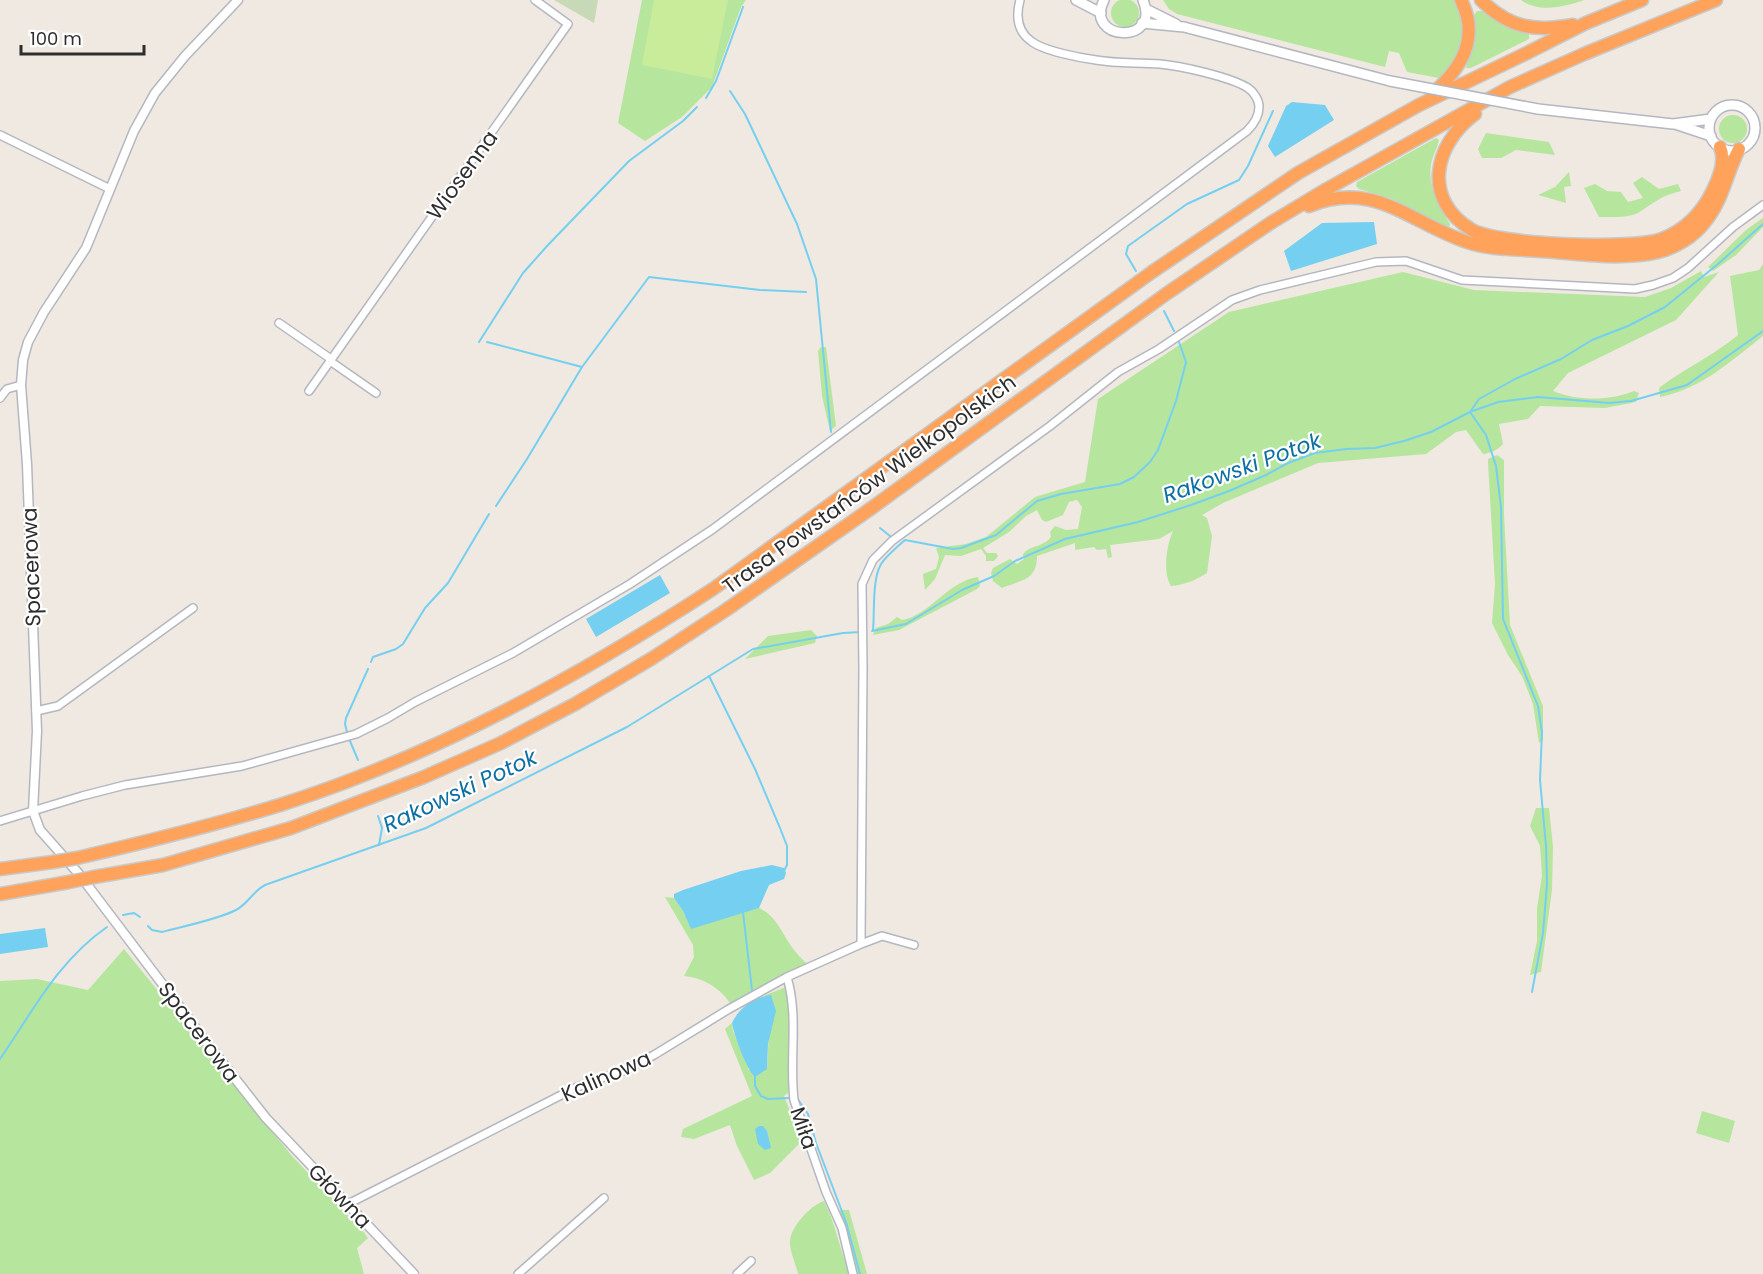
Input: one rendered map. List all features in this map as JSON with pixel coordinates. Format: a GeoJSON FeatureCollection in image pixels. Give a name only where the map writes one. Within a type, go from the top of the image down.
{"type":"FeatureCollection","features":[{"type":"Feature","properties":{"kind":"highway"},"geometry":{"type":"LineString","coordinates":[[1419,105],[1450,78],[1464,54],[1468,40],[1468,27],[1467,15],[1461,0]]}},
{"type":"Feature","properties":{"kind":"highway"},"geometry":{"type":"LineString","coordinates":[[1481,0],[1495,13],[1511,22],[1533,29],[1552,29],[1586,23]]}},
{"type":"Feature","properties":{"kind":"highway","name":"Trasa Powstańców Wielkopolskich"},"geometry":{"type":"LineString","coordinates":[[0,869],[77,858],[162,838],[284,803],[412,754],[563,680],[638,638],[713,589],[1152,272],[1298,173],[1419,105],[1586,23],[1642,0]]}},
{"type":"Feature","properties":{"kind":"highway","name":"Trasa Powstańców Wielkopolskich"},"geometry":{"type":"LineString","coordinates":[[0,894],[163,865],[291,828],[424,777],[501,743],[575,704],[651,659],[726,610],[873,507],[1166,294],[1272,222],[1510,87],[1628,35],[1716,0]]}},
{"type":"Feature","properties":{"kind":"highway"},"geometry":{"type":"LineString","coordinates":[[1510,87],[1465,121],[1453,133],[1444,147],[1440,162],[1439,177],[1442,194],[1450,210],[1474,231],[1490,237],[1623,245],[1659,240],[1685,227],[1708,200],[1722,164],[1720,147]]}},
{"type":"Feature","properties":{"kind":"highway"},"geometry":{"type":"LineString","coordinates":[[1272,222],[1319,202],[1336,197],[1355,197],[1386,204],[1454,237],[1485,247],[1602,255],[1647,254],[1676,245],[1703,225],[1720,200],[1739,149]]}},
{"type":"Feature","properties":{"kind":"main road"},"geometry":{"type":"LineString","coordinates":[[1076,0],[1101,13]]}},
{"type":"Feature","properties":{"kind":"main road"},"geometry":{"type":"LineString","coordinates":[[1104,0],[1101,13],[1107,27],[1119,34],[1133,32],[1142,23],[1144,4],[1184,27]]}},
{"type":"Feature","properties":{"kind":"main road"},"geometry":{"type":"LineString","coordinates":[[1142,23],[1184,27],[1390,81],[1538,109],[1673,124],[1711,136],[1720,147],[1726,149],[1739,149],[1749,143],[1755,131],[1753,117]]}},
{"type":"Feature","properties":{"kind":"main road"},"geometry":{"type":"LineString","coordinates":[[1673,124],[1711,119],[1721,108],[1735,105],[1742,107],[1763,122]]}},
{"type":"Feature","properties":{"kind":"main road"},"geometry":{"type":"LineString","coordinates":[[1711,119],[1711,136]]}},
{"type":"Feature","properties":{"kind":"main road"},"geometry":{"type":"LineString","coordinates":[[1752,138],[1763,135]]}},
{"type":"Feature","properties":{"kind":"street","name":"Spacerowa"},"geometry":{"type":"LineString","coordinates":[[238,0],[185,56],[155,93],[134,131],[86,248],[28,342],[23,360],[21,384],[27,464],[36,711],[33,811],[40,830],[79,874],[266,1118]]}},
{"type":"Feature","properties":{"kind":"street","name":"Wiosenna"},"geometry":{"type":"LineString","coordinates":[[309,391],[568,24],[535,0]]}},
{"type":"Feature","properties":{"kind":"street"},"geometry":{"type":"LineString","coordinates":[[0,821],[125,785],[242,766],[344,739],[513,653],[630,584],[713,529],[1247,131],[1256,120],[1259,108],[1257,97],[1249,89],[1234,82],[1167,65],[1096,60],[1035,44],[1026,36],[1019,23],[1020,0]]}},
{"type":"Feature","properties":{"kind":"street"},"geometry":{"type":"LineString","coordinates":[[0,135],[110,189]]}},
{"type":"Feature","properties":{"kind":"street"},"geometry":{"type":"LineString","coordinates":[[861,944],[862,584],[868,568],[881,550],[1050,426],[1118,372],[1159,349],[1243,295],[1376,262],[1394,260],[1419,264],[1462,280],[1635,289],[1673,278],[1763,205]]}},
{"type":"Feature","properties":{"kind":"street"},"geometry":{"type":"LineString","coordinates":[[279,323],[376,393]]}},
{"type":"Feature","properties":{"kind":"street"},"geometry":{"type":"LineString","coordinates":[[1,396],[21,384]]}},
{"type":"Feature","properties":{"kind":"street"},"geometry":{"type":"LineString","coordinates":[[36,711],[58,706],[194,608]]}},
{"type":"Feature","properties":{"kind":"street","name":"Kalinowa"},"geometry":{"type":"LineString","coordinates":[[348,1204],[576,1088],[619,1073],[654,1055],[787,977],[882,936],[914,945]]}},
{"type":"Feature","properties":{"kind":"street","name":"Miła"},"geometry":{"type":"LineString","coordinates":[[787,977],[792,996],[794,1023],[792,1069],[794,1100],[826,1192],[842,1228],[853,1274]]}},
{"type":"Feature","properties":{"kind":"street","name":"Główna"},"geometry":{"type":"LineString","coordinates":[[266,1118],[414,1274]]}},
{"type":"Feature","properties":{"kind":"street"},"geometry":{"type":"LineString","coordinates":[[518,1274],[604,1198]]}},
{"type":"Feature","properties":{"kind":"street"},"geometry":{"type":"LineString","coordinates":[[737,1274],[751,1261]]}},
{"type":"Feature","properties":{"kind":"green space"},"geometry":{"type":"Polygon","coordinates":[[[1125,-1],[1135,3],[1139,13],[1135,23],[1125,27],[1115,23],[1111,13],[1115,3],[1125,-1]]]}},
{"type":"Feature","properties":{"kind":"green space"},"geometry":{"type":"Polygon","coordinates":[[[554,0],[598,0],[594,23],[554,0]]]}},
{"type":"Feature","properties":{"kind":"green space"},"geometry":{"type":"Polygon","coordinates":[[[642,0],[746,0],[741,7],[712,87],[682,117],[645,141],[618,123],[642,0]]]}},
{"type":"Feature","properties":{"kind":"green space"},"geometry":{"type":"Polygon","coordinates":[[[654,0],[728,0],[712,79],[642,65],[654,0]]]}},
{"type":"Feature","properties":{"kind":"green space"},"geometry":{"type":"Polygon","coordinates":[[[1163,0],[1454,0],[1461,22],[1461,42],[1454,60],[1439,78],[1407,72],[1399,53],[1389,51],[1385,67],[1177,14],[1169,9],[1163,0]]]}},
{"type":"Feature","properties":{"kind":"green space"},"geometry":{"type":"Polygon","coordinates":[[[1521,0],[1584,0],[1560,7],[1544,8],[1521,0]]]}},
{"type":"Feature","properties":{"kind":"green space"},"geometry":{"type":"Polygon","coordinates":[[[1477,11],[1482,11],[1509,28],[1529,33],[1529,39],[1471,68],[1466,68],[1476,34],[1474,15],[1477,11]]]}},
{"type":"Feature","properties":{"kind":"green space"},"geometry":{"type":"Polygon","coordinates":[[[1733,115],[1743,119],[1747,129],[1743,139],[1733,143],[1723,139],[1719,129],[1723,119],[1733,115]]]}},
{"type":"Feature","properties":{"kind":"green space"},"geometry":{"type":"Polygon","coordinates":[[[1486,133],[1549,142],[1555,155],[1516,150],[1501,158],[1482,158],[1478,149],[1486,133]]]}},
{"type":"Feature","properties":{"kind":"green space"},"geometry":{"type":"Polygon","coordinates":[[[1436,138],[1439,140],[1431,166],[1431,183],[1437,201],[1450,224],[1449,229],[1392,199],[1359,189],[1356,186],[1357,182],[1436,138]]]}},
{"type":"Feature","properties":{"kind":"green space"},"geometry":{"type":"Polygon","coordinates":[[[1569,172],[1571,186],[1564,187],[1566,203],[1538,195],[1555,187],[1569,172]]]}},
{"type":"Feature","properties":{"kind":"green space"},"geometry":{"type":"Polygon","coordinates":[[[1642,177],[1659,189],[1678,184],[1681,191],[1662,198],[1634,215],[1599,217],[1584,188],[1595,184],[1607,191],[1621,192],[1628,202],[1643,198],[1633,183],[1642,177]]]}},
{"type":"Feature","properties":{"kind":"green space"},"geometry":{"type":"Polygon","coordinates":[[[1763,218],[1763,227],[1736,255],[1713,271],[1708,267],[1746,230],[1763,218]]]}},
{"type":"Feature","properties":{"kind":"green space"},"geometry":{"type":"Polygon","coordinates":[[[1763,264],[1763,336],[1702,381],[1689,388],[1660,397],[1659,388],[1738,335],[1730,276],[1759,270],[1763,264]]]}},
{"type":"Feature","properties":{"kind":"green space"},"geometry":{"type":"Polygon","coordinates":[[[1701,271],[1704,277],[1719,272],[1676,320],[1568,373],[1553,391],[1572,397],[1604,398],[1634,391],[1639,393],[1636,402],[1605,408],[1540,406],[1528,419],[1499,424],[1503,444],[1497,450],[1486,454],[1483,454],[1466,430],[1456,432],[1426,454],[1318,463],[1223,503],[1202,515],[1207,518],[1212,536],[1207,573],[1181,585],[1171,586],[1168,580],[1167,550],[1173,531],[1159,539],[1110,545],[1112,557],[1108,558],[1106,549],[1097,550],[1094,547],[1075,550],[1075,543],[1037,556],[1031,575],[1022,581],[1002,588],[993,581],[991,573],[993,568],[1010,559],[1017,564],[1024,559],[1023,554],[1026,551],[1045,543],[1051,537],[1050,532],[1055,526],[1066,530],[1078,529],[1082,507],[1077,500],[1069,502],[1063,515],[1046,522],[1042,520],[1037,510],[1026,516],[1009,532],[983,548],[987,553],[996,553],[998,556],[994,561],[986,561],[986,556],[981,549],[961,556],[945,555],[935,579],[925,590],[923,574],[936,569],[939,557],[936,548],[966,544],[986,537],[1035,497],[1085,482],[1098,399],[1229,312],[1403,272],[1474,290],[1645,297],[1671,288],[1701,271]]]}},
{"type":"Feature","properties":{"kind":"green space"},"geometry":{"type":"Polygon","coordinates":[[[821,347],[826,347],[836,426],[830,431],[822,396],[818,351],[821,347]]]}},
{"type":"Feature","properties":{"kind":"green space"},"geometry":{"type":"Polygon","coordinates":[[[1497,455],[1504,460],[1504,515],[1510,625],[1543,706],[1543,740],[1539,743],[1533,704],[1522,676],[1508,655],[1492,623],[1495,584],[1488,459],[1497,455]]]}},
{"type":"Feature","properties":{"kind":"green space"},"geometry":{"type":"Polygon","coordinates":[[[978,577],[980,586],[977,589],[899,630],[873,635],[876,628],[888,624],[897,617],[902,620],[922,612],[957,585],[978,577]]]}},
{"type":"Feature","properties":{"kind":"green space"},"geometry":{"type":"Polygon","coordinates":[[[811,630],[817,636],[815,643],[745,659],[768,636],[811,630]]]}},
{"type":"Feature","properties":{"kind":"green space"},"geometry":{"type":"Polygon","coordinates":[[[1536,808],[1549,808],[1553,847],[1552,890],[1541,972],[1530,975],[1537,941],[1537,908],[1542,876],[1540,846],[1530,826],[1536,808]]]}},
{"type":"Feature","properties":{"kind":"green space"},"geometry":{"type":"Polygon","coordinates":[[[665,897],[674,898],[691,928],[759,908],[774,920],[793,949],[808,965],[730,1003],[710,984],[684,976],[694,957],[693,945],[665,897]]]}},
{"type":"Feature","properties":{"kind":"green space"},"geometry":{"type":"Polygon","coordinates":[[[124,949],[292,1156],[363,1231],[368,1238],[357,1248],[364,1274],[0,1274],[0,981],[37,979],[88,990],[124,949]]]}},
{"type":"Feature","properties":{"kind":"green space"},"geometry":{"type":"Polygon","coordinates":[[[786,987],[789,998],[791,1039],[788,1093],[784,1096],[802,1141],[770,1173],[754,1180],[737,1146],[730,1125],[694,1139],[681,1137],[683,1129],[752,1096],[725,1029],[732,1023],[749,1070],[767,1069],[771,996],[763,996],[786,987]]]}},
{"type":"Feature","properties":{"kind":"green space"},"geometry":{"type":"Polygon","coordinates":[[[1702,1111],[1735,1121],[1729,1143],[1696,1133],[1702,1111]]]}},
{"type":"Feature","properties":{"kind":"green space"},"geometry":{"type":"Polygon","coordinates":[[[824,1201],[850,1274],[798,1274],[791,1249],[791,1235],[802,1217],[824,1201]]]}},
{"type":"Feature","properties":{"kind":"green space"},"geometry":{"type":"Polygon","coordinates":[[[837,1210],[849,1210],[867,1274],[857,1274],[837,1210]]]}},
{"type":"Feature","properties":{"kind":"water"},"geometry":{"type":"Polygon","coordinates":[[[1292,102],[1325,105],[1334,120],[1275,157],[1268,146],[1286,106],[1292,102]]]}},
{"type":"Feature","properties":{"kind":"water"},"geometry":{"type":"Polygon","coordinates":[[[1374,222],[1377,244],[1291,271],[1284,251],[1322,223],[1374,222]]]}},
{"type":"Feature","properties":{"kind":"water"},"geometry":{"type":"Polygon","coordinates":[[[660,575],[670,593],[596,637],[586,619],[660,575]]]}},
{"type":"Feature","properties":{"kind":"water"},"geometry":{"type":"Polygon","coordinates":[[[772,865],[784,868],[786,873],[784,879],[769,885],[759,908],[691,929],[674,898],[674,894],[683,890],[741,871],[772,865]]]}},
{"type":"Feature","properties":{"kind":"water"},"geometry":{"type":"Polygon","coordinates":[[[45,928],[48,947],[0,954],[0,934],[45,928]]]}},
{"type":"Feature","properties":{"kind":"water"},"geometry":{"type":"Polygon","coordinates":[[[771,995],[776,1011],[768,1044],[767,1069],[755,1077],[744,1060],[732,1023],[748,1004],[771,995]]]}},
{"type":"Feature","properties":{"kind":"water"},"geometry":{"type":"Polygon","coordinates":[[[763,1126],[767,1131],[771,1148],[765,1150],[758,1144],[755,1129],[763,1126]]]}},
{"type":"Feature","properties":{"kind":"waterway"},"geometry":{"type":"LineString","coordinates":[[706,98],[716,81],[743,7]]}},
{"type":"Feature","properties":{"kind":"waterway"},"geometry":{"type":"LineString","coordinates":[[730,91],[745,114],[797,224],[816,279],[831,432]]}},
{"type":"Feature","properties":{"kind":"waterway"},"geometry":{"type":"LineString","coordinates":[[479,342],[523,273],[548,245],[629,161],[683,121],[697,107]]}},
{"type":"Feature","properties":{"kind":"waterway"},"geometry":{"type":"LineString","coordinates":[[1136,271],[1126,254],[1128,246],[1187,204],[1239,180],[1248,166],[1273,111]]}},
{"type":"Feature","properties":{"kind":"waterway"},"geometry":{"type":"LineString","coordinates":[[1532,992],[1543,933],[1547,884],[1540,780],[1542,732],[1538,706],[1503,619],[1501,507],[1496,466],[1486,435],[1470,412],[1479,399],[1515,379],[1561,359],[1592,340],[1628,326],[1665,307],[1763,224]]}},
{"type":"Feature","properties":{"kind":"waterway"},"geometry":{"type":"LineString","coordinates":[[496,506],[582,367],[649,277],[760,290],[806,292]]}},
{"type":"Feature","properties":{"kind":"waterway"},"geometry":{"type":"LineString","coordinates":[[1164,311],[1174,331]]}},
{"type":"Feature","properties":{"kind":"waterway","name":"Rakowski Potok"},"geometry":{"type":"LineString","coordinates":[[872,631],[906,624],[962,590],[994,576],[1015,561],[1065,539],[1138,522],[1191,505],[1315,453],[1375,448],[1404,441],[1431,432],[1470,412],[1498,402],[1538,397],[1609,403],[1631,401],[1687,385],[1763,331]]}},
{"type":"Feature","properties":{"kind":"waterway"},"geometry":{"type":"LineString","coordinates":[[487,342],[582,367]]}},
{"type":"Feature","properties":{"kind":"waterway"},"geometry":{"type":"LineString","coordinates":[[873,630],[877,574],[884,560],[905,540],[953,549],[961,548],[996,535],[1037,501],[1061,494],[1120,484],[1134,477],[1150,462],[1158,450],[1176,401],[1186,362],[1179,342]]}},
{"type":"Feature","properties":{"kind":"waterway"},"geometry":{"type":"LineString","coordinates":[[371,662],[373,657],[396,649],[403,644],[425,608],[448,583],[489,514]]}},
{"type":"Feature","properties":{"kind":"waterway"},"geometry":{"type":"LineString","coordinates":[[880,528],[890,536]]}},
{"type":"Feature","properties":{"kind":"waterway","name":"Rakowski Potok"},"geometry":{"type":"LineString","coordinates":[[148,926],[152,930],[162,932],[228,914],[244,904],[265,885],[426,828],[627,727],[753,649],[843,633],[861,632]]}},
{"type":"Feature","properties":{"kind":"waterway"},"geometry":{"type":"LineString","coordinates":[[347,732],[346,718],[368,669]]}},
{"type":"Feature","properties":{"kind":"waterway","name":"Rakowski Potok"},"geometry":{"type":"LineString","coordinates":[[709,676],[755,769],[787,846],[787,865],[784,871]]}},
{"type":"Feature","properties":{"kind":"waterway"},"geometry":{"type":"LineString","coordinates":[[350,741],[358,760]]}},
{"type":"Feature","properties":{"kind":"waterway"},"geometry":{"type":"LineString","coordinates":[[378,816],[382,828],[379,845]]}},
{"type":"Feature","properties":{"kind":"waterway","name":"Rakowski Potok"},"geometry":{"type":"LineString","coordinates":[[743,912],[752,990]]}},
{"type":"Feature","properties":{"kind":"waterway","name":"Rakowski Potok"},"geometry":{"type":"LineString","coordinates":[[123,915],[134,913],[140,917]]}},
{"type":"Feature","properties":{"kind":"waterway","name":"Rakowski Potok"},"geometry":{"type":"LineString","coordinates":[[0,1059],[60,971],[90,940],[107,927]]}},
{"type":"Feature","properties":{"kind":"waterway","name":"Rakowski Potok"},"geometry":{"type":"LineString","coordinates":[[755,1075],[755,1086],[761,1096],[768,1099],[789,1098]]}},
{"type":"Feature","properties":{"kind":"waterway","name":"Rakowski Potok"},"geometry":{"type":"LineString","coordinates":[[797,1098],[808,1114],[816,1143],[846,1222],[860,1274]]}}]}
